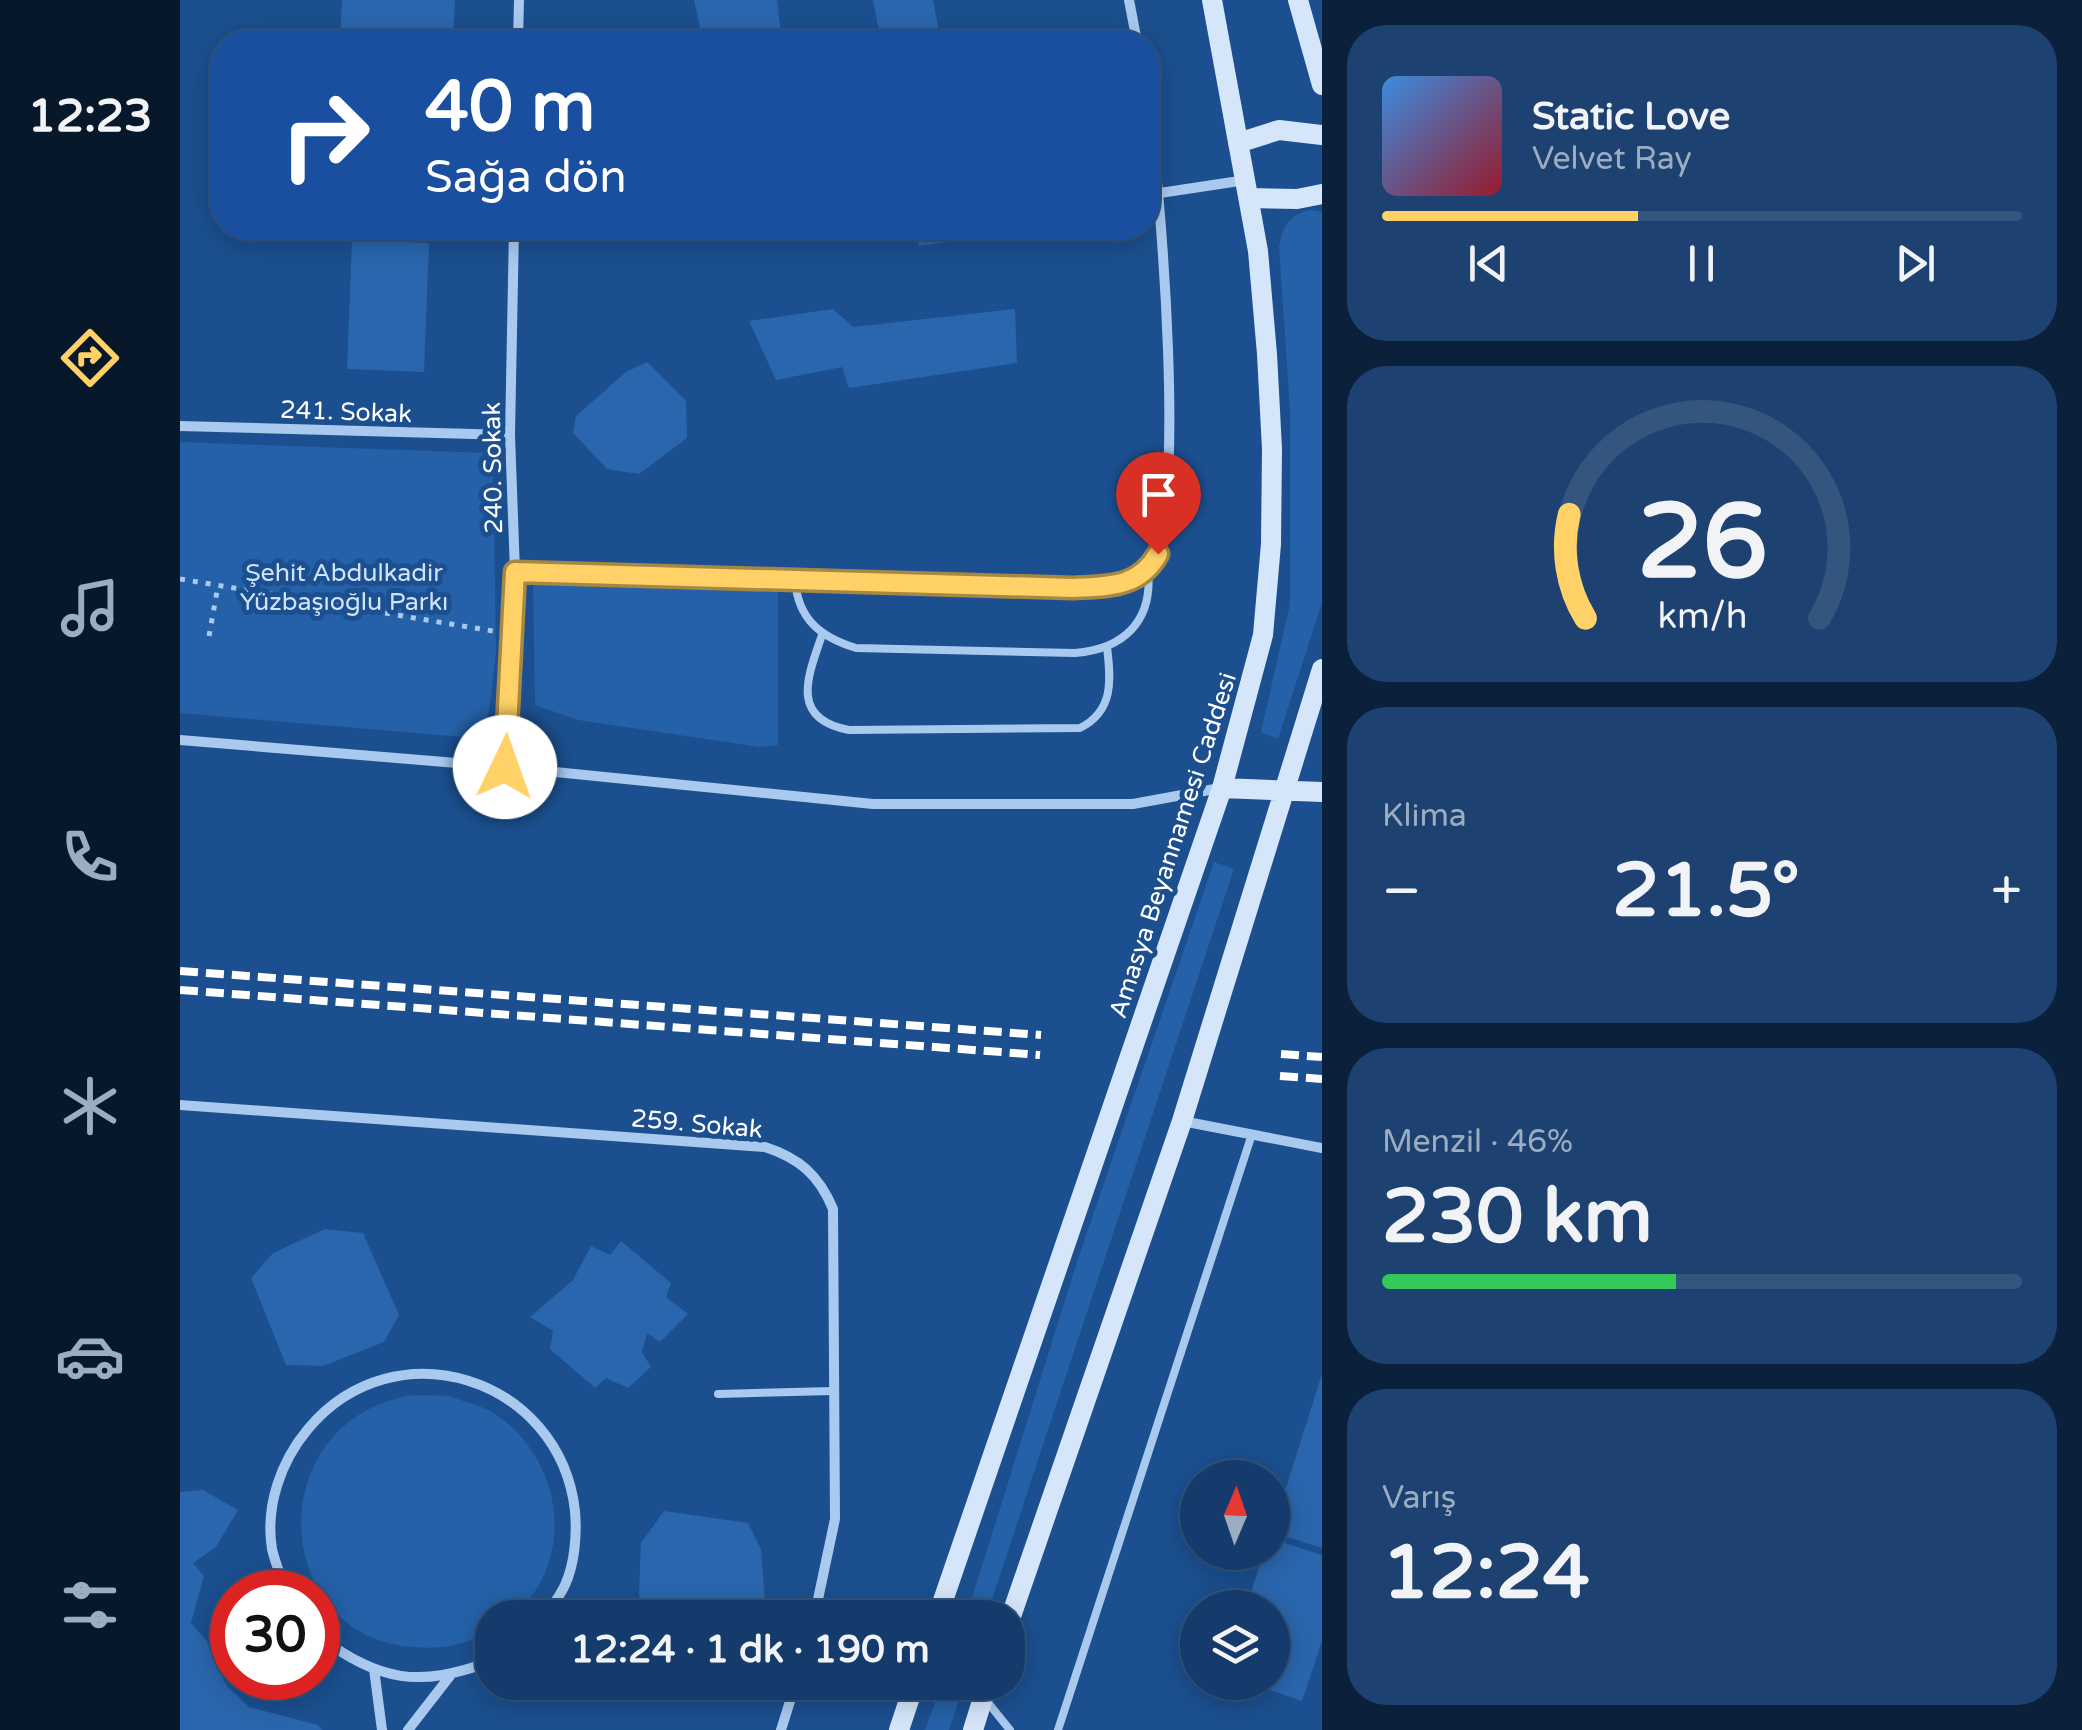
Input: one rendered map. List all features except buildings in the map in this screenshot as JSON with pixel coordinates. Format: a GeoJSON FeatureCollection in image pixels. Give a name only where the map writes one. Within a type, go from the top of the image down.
{"type":"FeatureCollection","features":[{"type":"Feature","properties":{"kind":"main road","name":"Amasya Beyannamesi Caddesi"},"geometry":{"type":"LineString","coordinates":[[943,1600],[1222,788],[1262,634],[1271,544],[1272,449],[1258,251],[1212,0]]}},
{"type":"Feature","properties":{"kind":"main road"},"geometry":{"type":"LineString","coordinates":[[1298,0],[1322,85]]}},
{"type":"Feature","properties":{"kind":"main road"},"geometry":{"type":"LineString","coordinates":[[1238,143],[1279,130],[1322,135]]}},
{"type":"Feature","properties":{"kind":"main road"},"geometry":{"type":"LineString","coordinates":[[1247,189],[1273,200],[1322,194]]}},
{"type":"Feature","properties":{"kind":"main road"},"geometry":{"type":"LineString","coordinates":[[1017,1600],[1182,1121],[1322,669]]}},
{"type":"Feature","properties":{"kind":"main road"},"geometry":{"type":"LineString","coordinates":[[1222,788],[1322,792]]}},
{"type":"Feature","properties":{"kind":"main road"},"geometry":{"type":"LineString","coordinates":[[898,1730],[909,1700]]}},
{"type":"Feature","properties":{"kind":"main road"},"geometry":{"type":"LineString","coordinates":[[972,1730],[982,1700]]}},
{"type":"Feature","properties":{"kind":"street"},"geometry":{"type":"LineString","coordinates":[[518,30],[519,0]]}},
{"type":"Feature","properties":{"kind":"street"},"geometry":{"type":"LineString","coordinates":[[1129,0],[1134,30]]}},
{"type":"Feature","properties":{"kind":"street"},"geometry":{"type":"LineString","coordinates":[[515,572],[1073,588],[1120,586],[1148,572],[1158,554],[1166,520],[1169,403],[1160,193],[1247,189]]}},
{"type":"Feature","properties":{"kind":"street","name":"240. Sokak"},"geometry":{"type":"LineString","coordinates":[[505,767],[515,572],[510,436],[514,240]]}},
{"type":"Feature","properties":{"kind":"street","name":"241. Sokak"},"geometry":{"type":"LineString","coordinates":[[180,426],[510,436]]}},
{"type":"Feature","properties":{"kind":"street"},"geometry":{"type":"LineString","coordinates":[[180,740],[505,767],[873,804],[1133,804],[1222,788]]}},
{"type":"Feature","properties":{"kind":"street","name":"259. Sokak"},"geometry":{"type":"LineString","coordinates":[[180,1105],[765,1147],[790,1155],[824,1187],[833,1209],[835,1520],[818,1600]]}},
{"type":"Feature","properties":{"kind":"street"},"geometry":{"type":"LineString","coordinates":[[1182,1121],[1322,1148]]}},
{"type":"Feature","properties":{"kind":"street"},"geometry":{"type":"LineString","coordinates":[[279,1570],[272,1548],[273,1496],[291,1449],[324,1410],[367,1383],[417,1372],[468,1379],[514,1402],[550,1438],[572,1484],[577,1534],[566,1584],[556,1600]]}},
{"type":"Feature","properties":{"kind":"street"},"geometry":{"type":"LineString","coordinates":[[340,1651],[360,1665],[405,1677],[450,1676],[475,1667]]}},
{"type":"Feature","properties":{"kind":"street"},"geometry":{"type":"LineString","coordinates":[[374,1669],[382,1730]]}},
{"type":"Feature","properties":{"kind":"street"},"geometry":{"type":"LineString","coordinates":[[408,1730],[450,1676]]}},
{"type":"Feature","properties":{"kind":"street"},"geometry":{"type":"LineString","coordinates":[[781,1730],[790,1700]]}},
{"type":"Feature","properties":{"kind":"lane"},"geometry":{"type":"LineString","coordinates":[[794,580],[805,617],[822,634],[856,648],[1075,653],[1107,646],[1132,628],[1146,611],[1150,593],[1148,572]]}},
{"type":"Feature","properties":{"kind":"lane"},"geometry":{"type":"LineString","coordinates":[[822,634],[809,672],[807,698],[825,722],[849,730],[1080,728],[1092,722],[1106,704],[1110,674],[1107,646]]}},
{"type":"Feature","properties":{"kind":"lane"},"geometry":{"type":"LineString","coordinates":[[1058,1730],[1252,1134]]}},
{"type":"Feature","properties":{"kind":"lane"},"geometry":{"type":"LineString","coordinates":[[718,1394],[834,1391]]}},
{"type":"Feature","properties":{"kind":"lane"},"geometry":{"type":"LineString","coordinates":[[991,1700],[1010,1730]]}},
{"type":"Feature","properties":{"kind":"path"},"geometry":{"type":"LineString","coordinates":[[180,580],[512,634]]}},
{"type":"Feature","properties":{"kind":"path"},"geometry":{"type":"LineString","coordinates":[[209,636],[218,586]]}},
{"type":"Feature","properties":{"kind":"green space"},"geometry":{"type":"Polygon","coordinates":[[[1311,210],[1322,212],[1322,603],[1278,739],[1261,732],[1290,604],[1290,409],[1279,248],[1288,223],[1311,210]]]}},
{"type":"Feature","properties":{"kind":"green space","name":"Şehit Abdulkadir Yüzbaşıoğlu Parkı"},"geometry":{"type":"Polygon","coordinates":[[[180,442],[490,453],[496,652],[486,739],[180,713],[180,442]]]}},
{"type":"Feature","properties":{"kind":"green space"},"geometry":{"type":"Polygon","coordinates":[[[778,583],[778,745],[760,747],[578,720],[535,705],[533,585],[778,583]]]}},
{"type":"Feature","properties":{"kind":"green space"},"geometry":{"type":"Polygon","coordinates":[[[1214,862],[1234,869],[992,1600],[971,1600],[1077,1262],[1214,862]]]}},
{"type":"Feature","properties":{"kind":"green space"},"geometry":{"type":"Polygon","coordinates":[[[449,1396],[477,1405],[512,1427],[541,1468],[554,1515],[548,1565],[529,1600],[475,1600],[475,1638],[433,1648],[412,1647],[365,1634],[340,1615],[340,1570],[310,1570],[301,1530],[306,1487],[325,1448],[357,1416],[403,1397],[449,1396]]]}},
{"type":"Feature","properties":{"kind":"green space"},"geometry":{"type":"Polygon","coordinates":[[[936,1700],[959,1700],[949,1730],[925,1730],[936,1700]]]}},
{"type":"Feature","properties":{"kind":"railway"},"geometry":{"type":"LineString","coordinates":[[180,971],[1041,1035]]}},
{"type":"Feature","properties":{"kind":"railway"},"geometry":{"type":"LineString","coordinates":[[180,990],[1040,1055]]}},
{"type":"Feature","properties":{"kind":"railway"},"geometry":{"type":"LineString","coordinates":[[1281,1054],[1322,1057]]}},
{"type":"Feature","properties":{"kind":"railway"},"geometry":{"type":"LineString","coordinates":[[1280,1076],[1322,1079]]}},
{"type":"Feature","properties":{"kind":"route"},"geometry":{"type":"LineString","coordinates":[[505,767],[515,572],[1073,588],[1120,586],[1148,572],[1158,554]]}}]}
